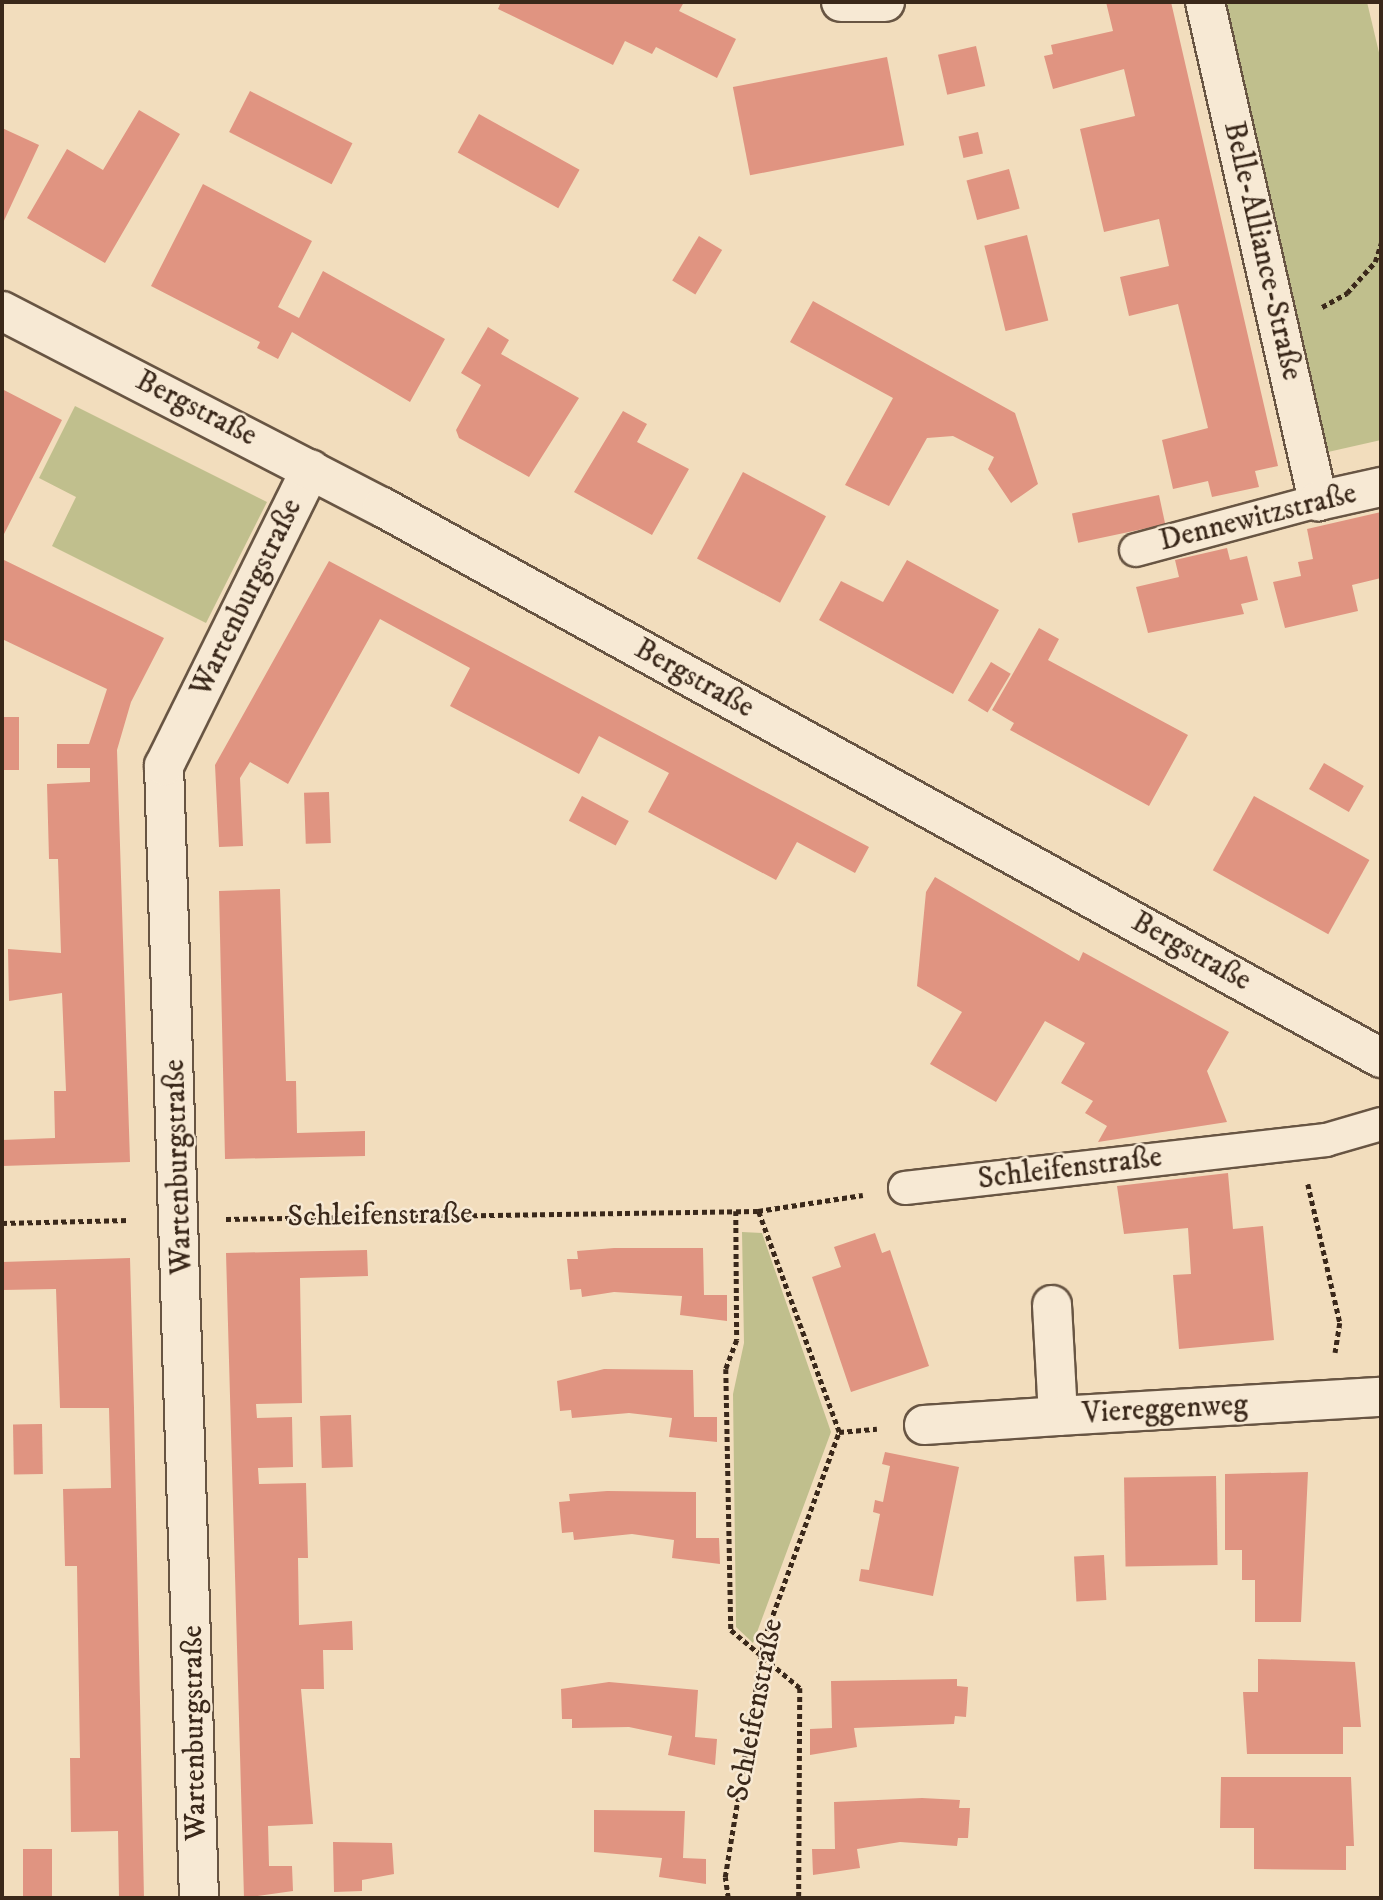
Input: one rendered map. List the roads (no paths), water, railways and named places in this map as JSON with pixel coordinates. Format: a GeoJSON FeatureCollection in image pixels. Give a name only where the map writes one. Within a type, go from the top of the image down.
{"type":"FeatureCollection","features":[{"type":"Feature","properties":{"kind":"street"},"geometry":{"type":"LineString","coordinates":[[841,2],[885,2]]}},
{"type":"Feature","properties":{"kind":"street","name":"Belle-Alliance-Straße"},"geometry":{"type":"LineString","coordinates":[[1205,2],[1318,501]]}},
{"type":"Feature","properties":{"kind":"street","name":"Bergstraße"},"geometry":{"type":"LineString","coordinates":[[2,311],[311,469],[1381,1058]]}},
{"type":"Feature","properties":{"kind":"street","name":"Wartenburgstraße"},"geometry":{"type":"LineString","coordinates":[[199,1898],[182,1219],[164,766],[311,469]]}},
{"type":"Feature","properties":{"kind":"street","name":"Dennewitzstraße"},"geometry":{"type":"LineString","coordinates":[[1318,501],[1381,487]]}},
{"type":"Feature","properties":{"kind":"street","name":"Viereggenweg"},"geometry":{"type":"LineString","coordinates":[[1052,1305],[1059,1416],[1381,1397]]}},
{"type":"Feature","properties":{"kind":"street"},"geometry":{"type":"LineString","coordinates":[[924,1425],[1059,1416]]}},
{"type":"Feature","properties":{"kind":"lane","name":"Dennewitzstraße"},"geometry":{"type":"LineString","coordinates":[[1136,550],[1318,501]]}},
{"type":"Feature","properties":{"kind":"lane","name":"Schleifenstraße"},"geometry":{"type":"LineString","coordinates":[[905,1188],[1298,1142],[1381,1125]]}}]}
